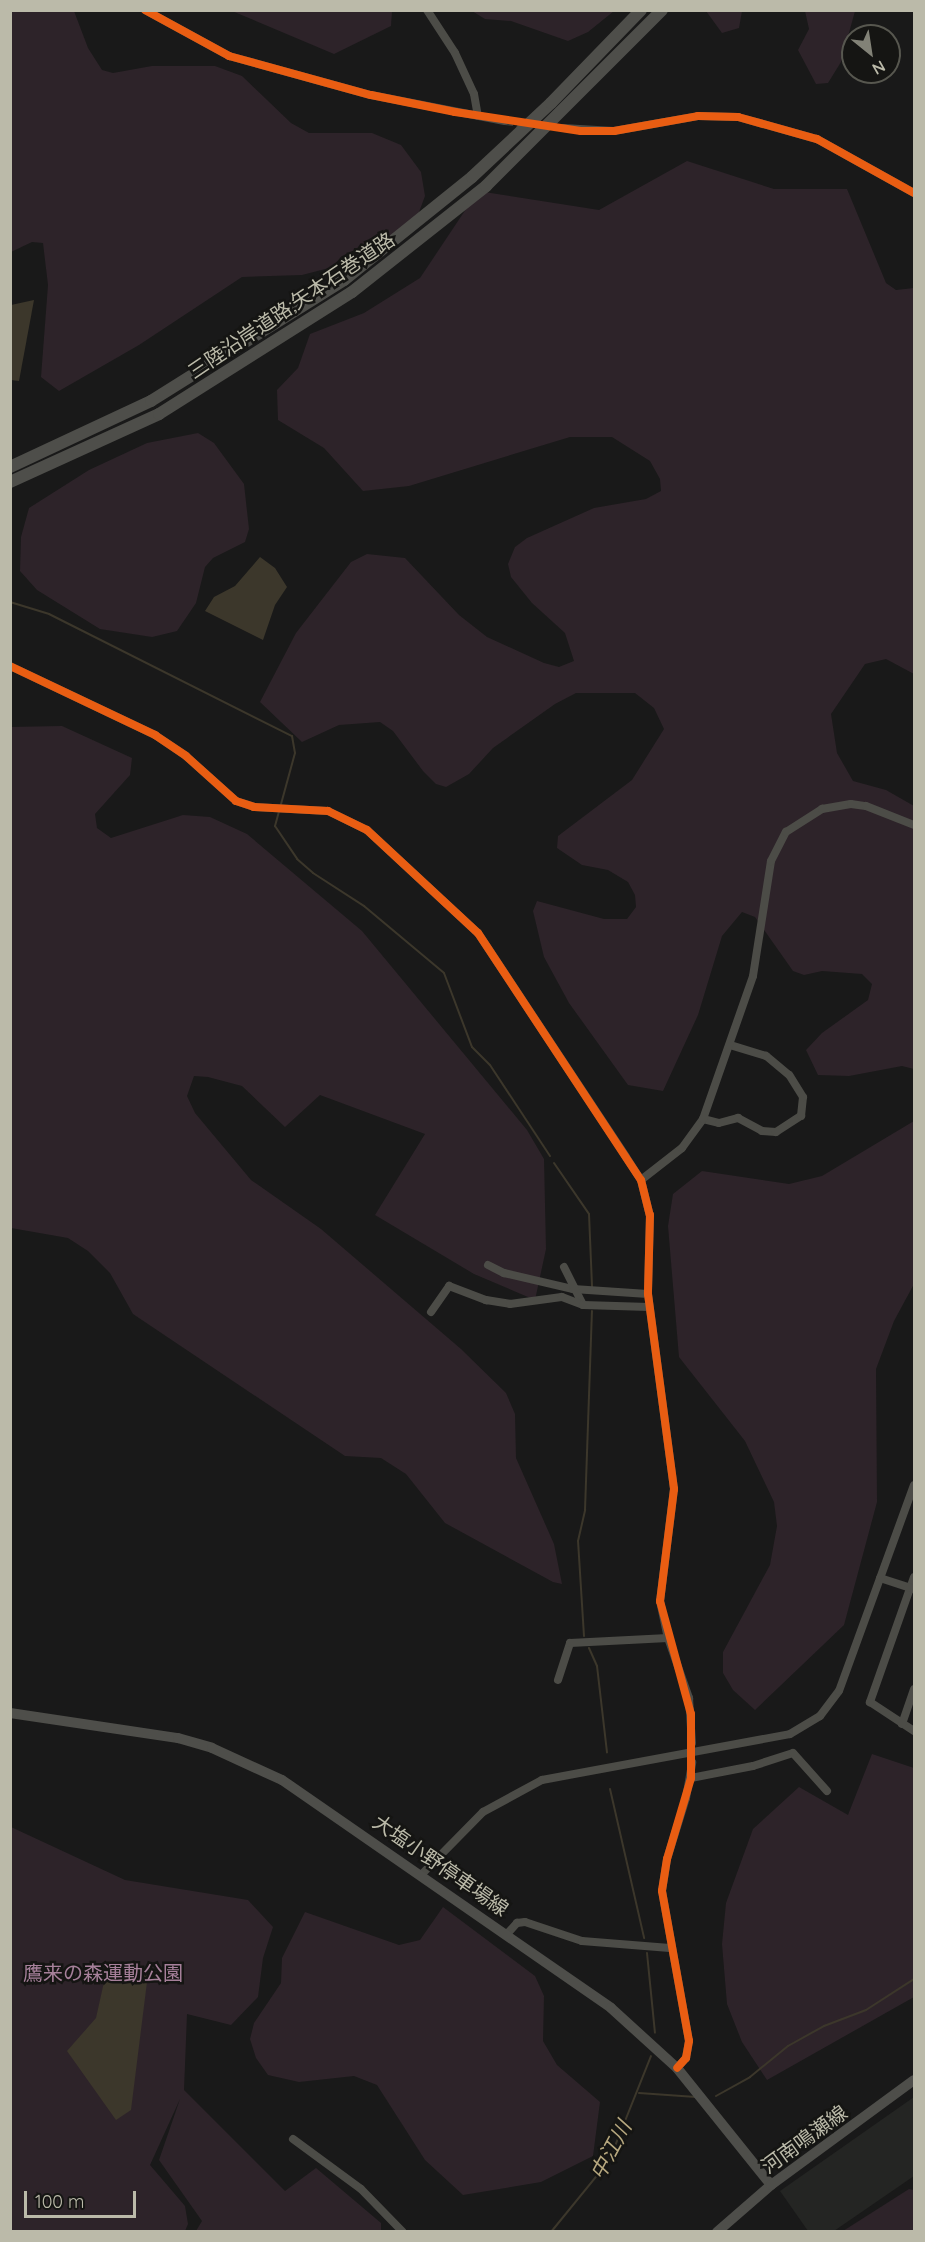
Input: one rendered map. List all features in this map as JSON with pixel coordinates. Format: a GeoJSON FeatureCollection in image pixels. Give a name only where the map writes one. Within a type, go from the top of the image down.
{"type":"FeatureCollection","features":[{"type":"Feature","properties":{"kind":"highway","name":"三陸沿岸道路;矢本石巻道路"},"geometry":{"type":"LineString","coordinates":[[10,467],[51,450],[202,372],[344,280],[472,177],[641,10]]}},
{"type":"Feature","properties":{"kind":"highway","name":"三陸沿岸道路;矢本石巻道路"},"geometry":{"type":"LineString","coordinates":[[10,482],[56,464],[159,414],[220,379],[352,292],[486,186],[662,10]]}},
{"type":"Feature","properties":{"kind":"main road","name":"大塩小野停車場線"},"geometry":{"type":"LineString","coordinates":[[10,1713],[148,1731],[212,1748],[282,1780],[422,1874],[611,2008],[677,2068],[771,2185]]}},
{"type":"Feature","properties":{"kind":"main road","name":"河南鳴瀬線"},"geometry":{"type":"LineString","coordinates":[[717,2232],[771,2185],[915,2080]]}},
{"type":"Feature","properties":{"kind":"street"},"geometry":{"type":"LineString","coordinates":[[145,10],[229,56],[371,95],[506,121]]}},
{"type":"Feature","properties":{"kind":"street"},"geometry":{"type":"LineString","coordinates":[[427,10],[455,53],[474,94],[478,116]]}},
{"type":"Feature","properties":{"kind":"street"},"geometry":{"type":"LineString","coordinates":[[563,128],[614,131],[698,116],[738,117],[817,139],[915,193]]}},
{"type":"Feature","properties":{"kind":"street"},"geometry":{"type":"LineString","coordinates":[[10,666],[155,735],[186,756],[236,801],[254,807],[328,811],[367,830],[478,933],[641,1180],[650,1215],[649,1307],[674,1489],[661,1583],[668,1638],[689,1698],[692,1743]]}},
{"type":"Feature","properties":{"kind":"street"},"geometry":{"type":"LineString","coordinates":[[641,1180],[682,1148],[703,1119],[730,1045],[760,944],[771,861],[786,832],[822,809],[851,804],[866,806],[915,825]]}},
{"type":"Feature","properties":{"kind":"street"},"geometry":{"type":"LineString","coordinates":[[703,1119],[719,1123],[738,1118],[762,1131],[776,1132],[801,1116],[803,1097],[789,1075],[766,1056],[730,1045]]}},
{"type":"Feature","properties":{"kind":"street"},"geometry":{"type":"LineString","coordinates":[[488,1265],[504,1273],[577,1289],[648,1294]]}},
{"type":"Feature","properties":{"kind":"street"},"geometry":{"type":"LineString","coordinates":[[564,1268],[577,1289],[583,1305]]}},
{"type":"Feature","properties":{"kind":"street"},"geometry":{"type":"LineString","coordinates":[[431,1312],[449,1286],[486,1300],[510,1304],[562,1297],[583,1305],[649,1307]]}},
{"type":"Feature","properties":{"kind":"street"},"geometry":{"type":"LineString","coordinates":[[422,1874],[483,1812],[542,1780],[772,1738],[807,1725],[820,1716],[839,1691],[880,1578],[912,1501],[915,1485]]}},
{"type":"Feature","properties":{"kind":"street"},"geometry":{"type":"LineString","coordinates":[[915,1577],[913,1589],[870,1702],[915,1731]]}},
{"type":"Feature","properties":{"kind":"street"},"geometry":{"type":"LineString","coordinates":[[880,1578],[913,1589]]}},
{"type":"Feature","properties":{"kind":"street"},"geometry":{"type":"LineString","coordinates":[[558,1680],[570,1643],[668,1638]]}},
{"type":"Feature","properties":{"kind":"street"},"geometry":{"type":"LineString","coordinates":[[902,1724],[915,1689]]}},
{"type":"Feature","properties":{"kind":"street"},"geometry":{"type":"LineString","coordinates":[[691,1778],[753,1766],[794,1753],[827,1791]]}},
{"type":"Feature","properties":{"kind":"street"},"geometry":{"type":"LineString","coordinates":[[677,2068],[686,2058],[689,2041],[664,1916],[663,1875],[691,1778],[692,1763]]}},
{"type":"Feature","properties":{"kind":"street"},"geometry":{"type":"LineString","coordinates":[[507,1934],[517,1923],[525,1922],[582,1941],[670,1948]]}},
{"type":"Feature","properties":{"kind":"street"},"geometry":{"type":"LineString","coordinates":[[293,2139],[361,2189],[403,2232]]}},
{"type":"Feature","properties":{"kind":"shaded area"},"geometry":{"type":"Polygon","coordinates":[[[34,300],[19,381],[11,380],[11,305],[34,300]]]}},
{"type":"Feature","properties":{"kind":"shaded area"},"geometry":{"type":"Polygon","coordinates":[[[260,557],[275,568],[287,587],[275,605],[263,640],[205,611],[214,597],[235,586],[260,557]]]}},
{"type":"Feature","properties":{"kind":"shaded area"},"geometry":{"type":"Polygon","coordinates":[[[106,1973],[148,1974],[131,2110],[116,2120],[67,2051],[96,2018],[106,1973]]]}},
{"type":"Feature","properties":{"kind":"shaded area"},"geometry":{"type":"Polygon","coordinates":[[[914,2097],[914,2176],[834,2231],[808,2231],[780,2191],[914,2097]]]}},
{"type":"Feature","properties":{"kind":"green space"},"geometry":{"type":"Polygon","coordinates":[[[11,11],[74,11],[88,48],[102,70],[113,73],[152,66],[215,66],[242,76],[291,123],[309,133],[372,133],[401,145],[421,172],[425,196],[415,223],[364,259],[302,275],[242,277],[139,345],[59,391],[41,377],[48,285],[43,243],[32,242],[11,252],[11,11]]]}},
{"type":"Feature","properties":{"kind":"green space"},"geometry":{"type":"Polygon","coordinates":[[[232,11],[392,11],[391,26],[334,54],[232,11]]]}},
{"type":"Feature","properties":{"kind":"green space"},"geometry":{"type":"Polygon","coordinates":[[[472,11],[614,11],[588,32],[568,41],[511,21],[485,19],[472,11]]]}},
{"type":"Feature","properties":{"kind":"green space"},"geometry":{"type":"Polygon","coordinates":[[[706,11],[742,11],[739,28],[722,33],[706,11]]]}},
{"type":"Feature","properties":{"kind":"green space"},"geometry":{"type":"Polygon","coordinates":[[[805,11],[855,11],[851,24],[841,24],[841,62],[828,83],[816,84],[798,50],[809,29],[805,11]]]}},
{"type":"Feature","properties":{"kind":"green space"},"geometry":{"type":"Polygon","coordinates":[[[687,161],[774,189],[847,189],[886,283],[896,290],[914,288],[914,674],[886,659],[865,664],[831,714],[837,753],[853,781],[886,790],[914,806],[914,1069],[902,1066],[849,1076],[818,1075],[806,1050],[822,1033],[868,1000],[872,984],[862,974],[822,971],[804,975],[793,971],[755,917],[742,912],[722,936],[698,1015],[663,1091],[628,1085],[569,1003],[544,957],[533,911],[537,901],[604,919],[627,919],[636,907],[635,895],[628,882],[608,870],[582,865],[557,848],[558,836],[632,780],[664,729],[654,708],[635,693],[576,693],[555,704],[493,748],[469,774],[446,787],[436,784],[423,771],[393,731],[380,722],[339,725],[302,742],[260,702],[296,633],[351,562],[367,554],[405,558],[459,615],[487,637],[544,663],[559,667],[574,661],[565,633],[532,603],[511,577],[508,564],[515,547],[527,538],[594,508],[646,499],[661,491],[660,479],[650,461],[612,437],[570,437],[409,486],[363,491],[324,448],[278,420],[277,390],[298,368],[310,334],[364,313],[420,278],[478,191],[599,210],[687,161]]]}},
{"type":"Feature","properties":{"kind":"green space"},"geometry":{"type":"Polygon","coordinates":[[[198,433],[214,443],[244,484],[249,529],[245,542],[213,558],[205,567],[196,603],[177,631],[152,637],[100,629],[37,590],[20,571],[21,537],[29,508],[89,470],[147,443],[198,433]]]}},
{"type":"Feature","properties":{"kind":"green space"},"geometry":{"type":"Polygon","coordinates":[[[62,726],[132,758],[130,775],[95,814],[97,828],[111,838],[183,815],[210,817],[247,834],[362,931],[527,1130],[544,1159],[546,1249],[535,1300],[474,1274],[375,1215],[425,1134],[320,1095],[285,1127],[242,1086],[208,1077],[194,1076],[187,1096],[195,1113],[251,1180],[321,1229],[461,1349],[506,1393],[515,1414],[516,1458],[554,1544],[562,1584],[553,1582],[445,1523],[406,1474],[381,1458],[345,1456],[133,1314],[110,1273],[88,1251],[68,1238],[11,1228],[10,727],[62,726]]]}},
{"type":"Feature","properties":{"kind":"green space"},"geometry":{"type":"Polygon","coordinates":[[[914,1121],[914,1284],[894,1321],[876,1369],[877,1502],[844,1625],[755,1710],[733,1690],[723,1673],[723,1652],[770,1565],[777,1526],[774,1502],[745,1441],[679,1357],[668,1226],[673,1194],[702,1171],[789,1184],[822,1176],[914,1121]]]}},
{"type":"Feature","properties":{"kind":"green space"},"geometry":{"type":"Polygon","coordinates":[[[872,1754],[914,1768],[914,1997],[767,2080],[742,2042],[727,2004],[722,1944],[726,1903],[753,1829],[799,1787],[848,1815],[872,1754]]]}},
{"type":"Feature","properties":{"kind":"green space","name":"鷹来の森運動公園"},"geometry":{"type":"Polygon","coordinates":[[[11,1827],[125,1880],[248,1900],[273,1927],[263,1958],[258,1997],[231,2025],[187,2014],[184,2090],[285,2191],[316,2168],[381,2223],[381,2231],[196,2231],[202,2221],[159,2160],[180,2099],[150,2165],[185,2206],[188,2224],[185,2231],[11,2231],[11,1827]]]}},
{"type":"Feature","properties":{"kind":"green space"},"geometry":{"type":"Polygon","coordinates":[[[443,1907],[535,1976],[544,1996],[543,2041],[557,2065],[600,2102],[593,2156],[541,2182],[463,2195],[425,2160],[377,2085],[354,2076],[299,2082],[268,2075],[256,2058],[250,2039],[254,2023],[281,1983],[282,1958],[305,1912],[399,1945],[420,1940],[443,1907]]]}},
{"type":"Feature","properties":{"kind":"green space"},"geometry":{"type":"Polygon","coordinates":[[[909,2189],[914,2190],[914,2231],[843,2231],[909,2189]]]}},
{"type":"Feature","properties":{"kind":"waterway"},"geometry":{"type":"LineString","coordinates":[[10,602],[49,614],[292,736],[295,753],[275,826],[297,859],[313,873],[364,906],[444,973],[472,1047],[490,1065],[550,1156]]}},
{"type":"Feature","properties":{"kind":"waterway"},"geometry":{"type":"LineString","coordinates":[[554,1163],[589,1214],[592,1287]]}},
{"type":"Feature","properties":{"kind":"waterway"},"geometry":{"type":"LineString","coordinates":[[584,1636],[578,1541],[585,1510],[592,1311]]}},
{"type":"Feature","properties":{"kind":"waterway"},"geometry":{"type":"LineString","coordinates":[[589,1648],[597,1666],[607,1752]]}},
{"type":"Feature","properties":{"kind":"waterway"},"geometry":{"type":"LineString","coordinates":[[610,1789],[644,1938]]}},
{"type":"Feature","properties":{"kind":"waterway"},"geometry":{"type":"LineString","coordinates":[[647,1953],[655,2033]]}},
{"type":"Feature","properties":{"kind":"waterway"},"geometry":{"type":"LineString","coordinates":[[716,2096],[750,2077],[788,2046],[824,2026],[866,2010],[914,1979]]}},
{"type":"Feature","properties":{"kind":"waterway","name":"中江川"},"geometry":{"type":"LineString","coordinates":[[551,2232],[609,2161],[651,2056]]}},
{"type":"Feature","properties":{"kind":"waterway"},"geometry":{"type":"LineString","coordinates":[[639,2093],[696,2097]]}},
{"type":"Feature","properties":{"kind":"tunnel"},"geometry":{"type":"LineString","coordinates":[[505,121],[530,124]]}},
{"type":"Feature","properties":{"kind":"cycle path"},"geometry":{"type":"LineString","coordinates":[[145,10],[229,56],[371,95],[455,112],[581,131],[614,131],[698,116],[738,117],[817,139],[914,193]]}},
{"type":"Feature","properties":{"kind":"cycle path"},"geometry":{"type":"LineString","coordinates":[[10,666],[155,735],[186,756],[236,801],[254,807],[328,811],[367,830],[478,933],[641,1180],[650,1215],[648,1294],[674,1489],[660,1601],[691,1714],[691,1778],[667,1859],[662,1891],[689,2041],[686,2058],[677,2068]]}}]}
